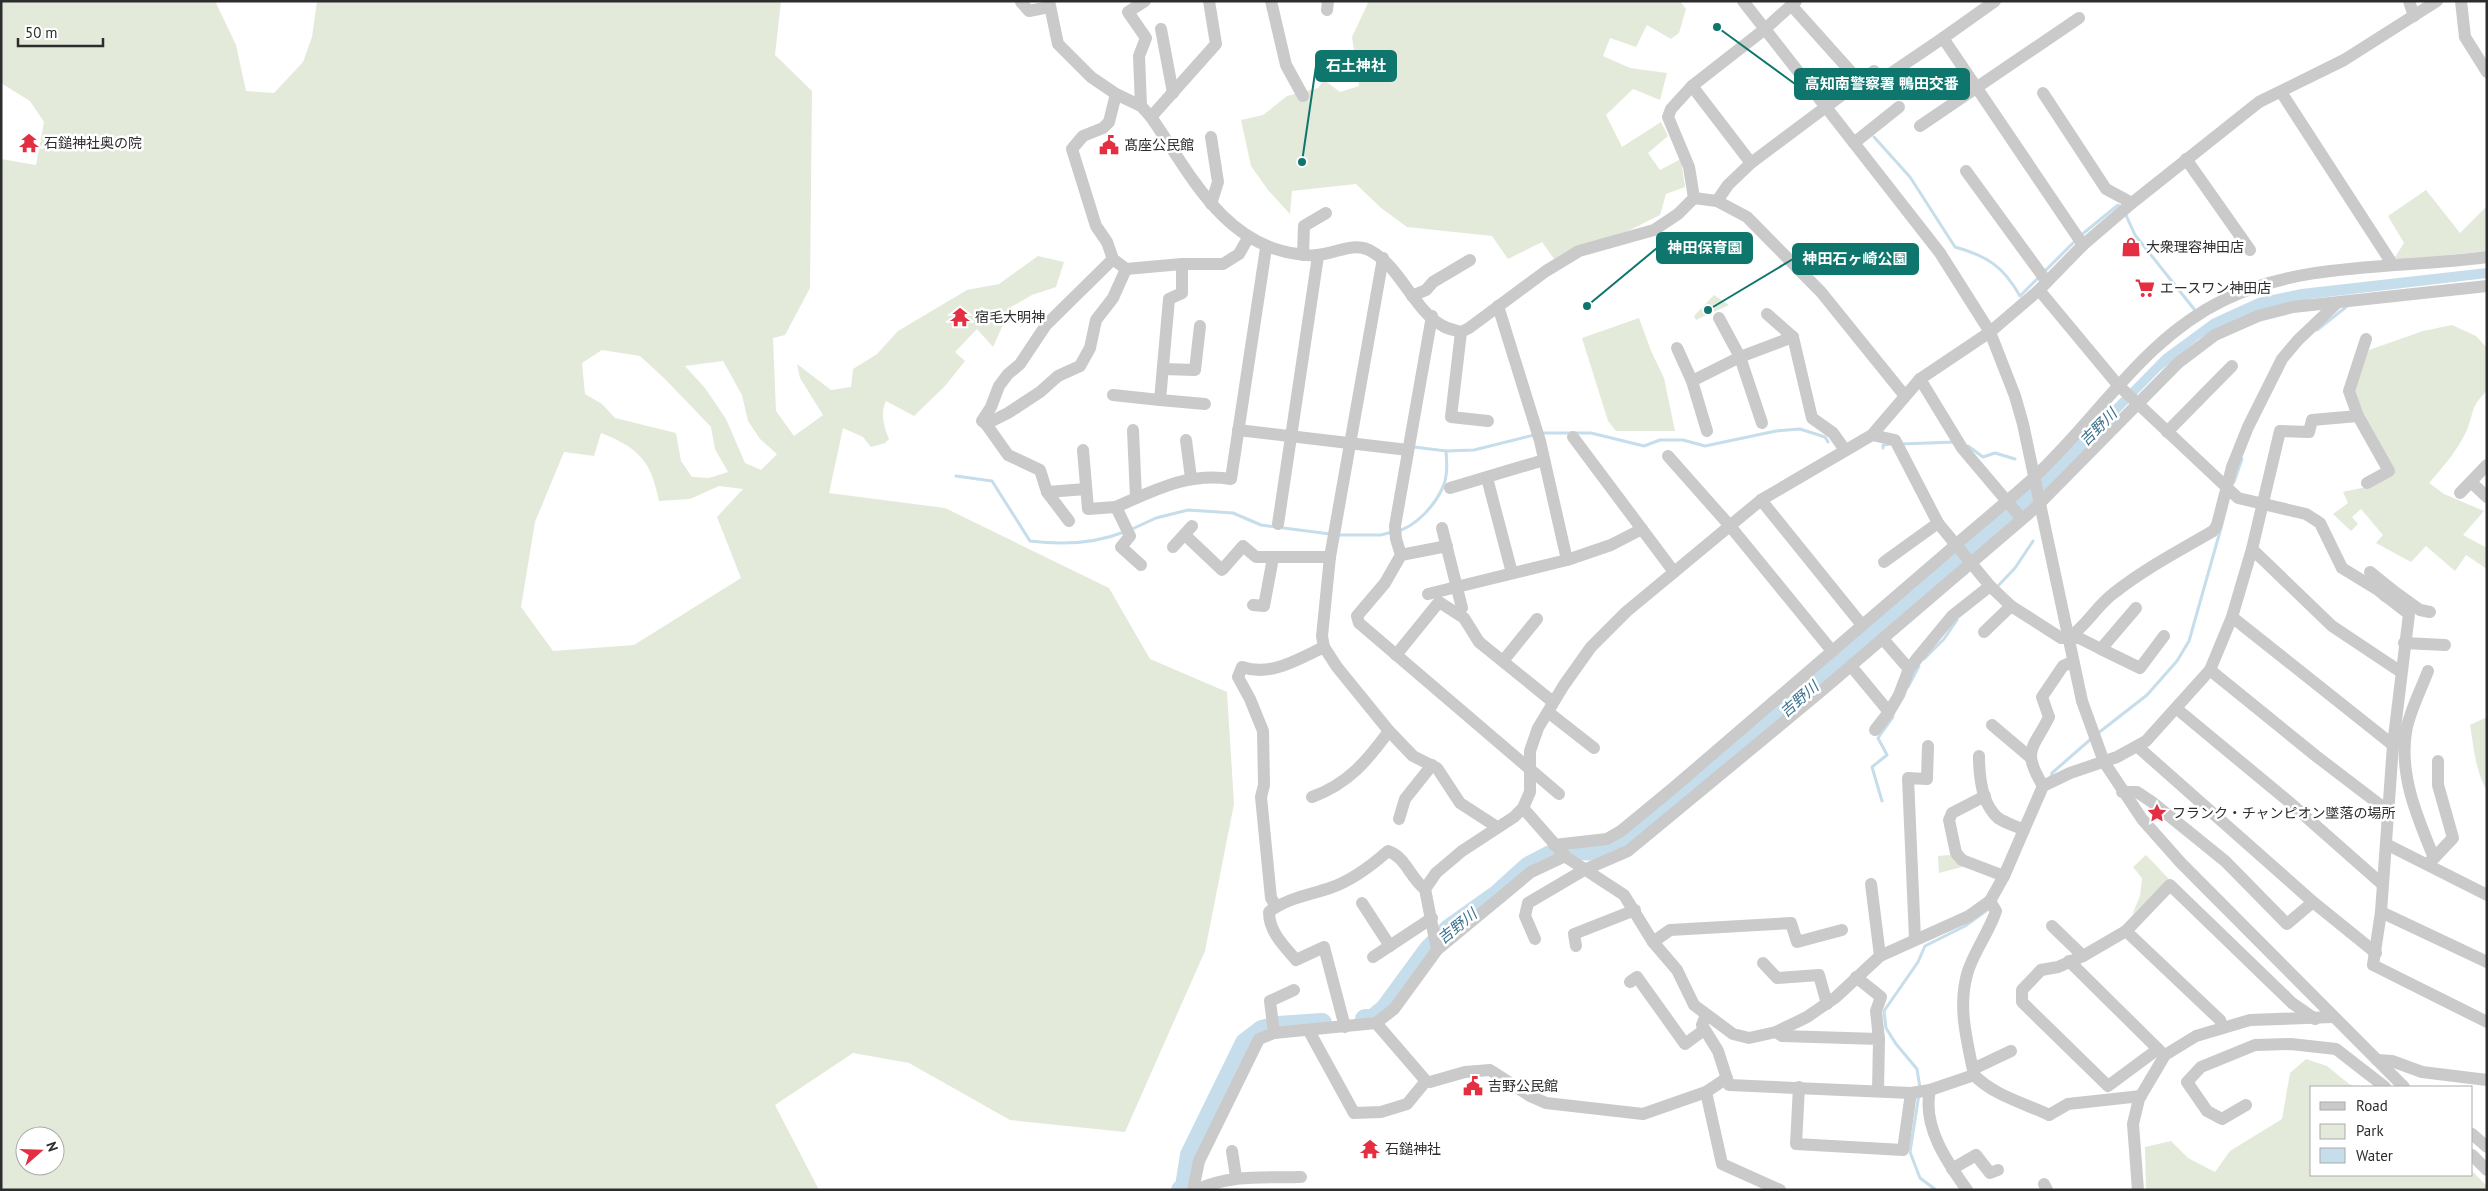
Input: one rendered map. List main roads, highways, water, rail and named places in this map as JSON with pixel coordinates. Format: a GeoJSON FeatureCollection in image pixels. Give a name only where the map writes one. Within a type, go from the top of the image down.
{"type":"FeatureCollection","features":[{"type":"Feature","properties":{"kind":"water"},"geometry":{"type":"Polygon","coordinates":[[[2487,268],[2487,278],[2310,299],[2221,326],[2199,339],[2160,371],[2078,455],[2052,468],[2163,355],[2212,319],[2258,298],[2301,289],[2487,268]]]}},
{"type":"Feature","properties":{"kind":"waterway"},"geometry":{"type":"LineString","coordinates":[[1874,137],[1910,177],[1955,247],[1976,254],[1993,264],[2007,277],[2020,296],[2039,277]]}},
{"type":"Feature","properties":{"kind":"waterway"},"geometry":{"type":"LineString","coordinates":[[2080,236],[2118,205],[2121,208]]}},
{"type":"Feature","properties":{"kind":"waterway"},"geometry":{"type":"LineString","coordinates":[[2125,213],[2135,235],[2194,309]]}},
{"type":"Feature","properties":{"kind":"waterway"},"geometry":{"type":"LineString","coordinates":[[2043,273],[2076,240]]}},
{"type":"Feature","properties":{"kind":"waterway"},"geometry":{"type":"LineString","coordinates":[[2317,330],[2346,307]]}},
{"type":"Feature","properties":{"kind":"waterway"},"geometry":{"type":"LineString","coordinates":[[1540,433],[1591,433],[1644,446],[1660,440],[1683,440],[1705,446],[1776,431],[1800,429],[1825,437],[1828,442]]}},
{"type":"Feature","properties":{"kind":"waterway"},"geometry":{"type":"LineString","coordinates":[[1414,447],[1446,451],[1474,450],[1534,435]]}},
{"type":"Feature","properties":{"kind":"waterway"},"geometry":{"type":"LineString","coordinates":[[1901,444],[1955,442]]}},
{"type":"Feature","properties":{"kind":"waterway"},"geometry":{"type":"LineString","coordinates":[[1883,448],[1883,445],[1892,444]]}},
{"type":"Feature","properties":{"kind":"waterway","name":"吉野川"},"geometry":{"type":"LineString","coordinates":[[1365,1019],[1373,1019],[1385,1009],[1429,949],[1449,929],[1497,895],[1529,866],[1552,854],[1575,850],[1602,851],[1633,836],[1765,729],[2009,516],[2081,444]]}},
{"type":"Feature","properties":{"kind":"waterway"},"geometry":{"type":"LineString","coordinates":[[1968,446],[1983,457],[1995,453],[2015,459]]}},
{"type":"Feature","properties":{"kind":"waterway"},"geometry":{"type":"LineString","coordinates":[[1398,531],[1418,520],[1439,495],[1446,475],[1446,451]]}},
{"type":"Feature","properties":{"kind":"waterway"},"geometry":{"type":"LineString","coordinates":[[2234,482],[2242,459]]}},
{"type":"Feature","properties":{"kind":"waterway"},"geometry":{"type":"LineString","coordinates":[[956,476],[992,481],[1030,541],[1054,543],[1090,541],[1124,532]]}},
{"type":"Feature","properties":{"kind":"waterway"},"geometry":{"type":"LineString","coordinates":[[1130,530],[1156,518],[1188,510],[1233,513],[1261,525],[1330,534]]}},
{"type":"Feature","properties":{"kind":"waterway"},"geometry":{"type":"LineString","coordinates":[[2097,734],[2147,695],[2177,661],[2189,641],[2221,528]]}},
{"type":"Feature","properties":{"kind":"waterway"},"geometry":{"type":"LineString","coordinates":[[1336,535],[1381,535],[1392,532]]}},
{"type":"Feature","properties":{"kind":"waterway"},"geometry":{"type":"LineString","coordinates":[[1997,587],[2015,568],[2033,541]]}},
{"type":"Feature","properties":{"kind":"waterway"},"geometry":{"type":"LineString","coordinates":[[1924,659],[1944,639],[1957,620]]}},
{"type":"Feature","properties":{"kind":"waterway"},"geometry":{"type":"LineString","coordinates":[[1908,687],[1919,666]]}},
{"type":"Feature","properties":{"kind":"waterway"},"geometry":{"type":"LineString","coordinates":[[1882,801],[1872,767],[1887,755],[1878,738],[1893,717]]}},
{"type":"Feature","properties":{"kind":"waterway"},"geometry":{"type":"LineString","coordinates":[[2051,778],[2052,773],[2092,738]]}},
{"type":"Feature","properties":{"kind":"waterway"},"geometry":{"type":"LineString","coordinates":[[1920,1088],[1917,1069],[1896,1044],[1886,1028],[1884,1011],[1918,962],[1925,946],[1965,926],[1990,908]]}},
{"type":"Feature","properties":{"kind":"waterway","name":"吉野川"},"geometry":{"type":"LineString","coordinates":[[1181,1190],[1185,1186],[1190,1155],[1245,1043],[1262,1030],[1278,1026],[1322,1023]]}},
{"type":"Feature","properties":{"kind":"waterway"},"geometry":{"type":"LineString","coordinates":[[1919,1094],[1910,1152],[1920,1178],[1936,1190]]}},
{"type":"Feature","properties":{"kind":"place","name":"高知南警察署 鴨田交番"},"geometry":{"type":"Point","coordinates":[1717,27]}},
{"type":"Feature","properties":{"kind":"place","name":"石鎚神社奥の院"},"geometry":{"type":"Point","coordinates":[29,143]}},
{"type":"Feature","properties":{"kind":"place","name":"髙座公民館"},"geometry":{"type":"Point","coordinates":[1109,145]}},
{"type":"Feature","properties":{"kind":"place","name":"石土神社"},"geometry":{"type":"Point","coordinates":[1302,162]}},
{"type":"Feature","properties":{"kind":"place","name":"大衆理容神田店"},"geometry":{"type":"Point","coordinates":[2131,247]}},
{"type":"Feature","properties":{"kind":"place","name":"エースワン神田店"},"geometry":{"type":"Point","coordinates":[2145,288]}},
{"type":"Feature","properties":{"kind":"place","name":"神田保育園"},"geometry":{"type":"Point","coordinates":[1587,306]}},
{"type":"Feature","properties":{"kind":"place","name":"神田石ヶ崎公園"},"geometry":{"type":"Point","coordinates":[1708,310]}},
{"type":"Feature","properties":{"kind":"place","name":"宿毛大明神"},"geometry":{"type":"Point","coordinates":[960,317]}},
{"type":"Feature","properties":{"kind":"place","name":"フランク・チャンピオン墜落の場所"},"geometry":{"type":"Point","coordinates":[2157,813]}},
{"type":"Feature","properties":{"kind":"place","name":"吉野公民館"},"geometry":{"type":"Point","coordinates":[1473,1086]}},
{"type":"Feature","properties":{"kind":"place","name":"石鎚神社"},"geometry":{"type":"Point","coordinates":[1370,1149]}}]}
